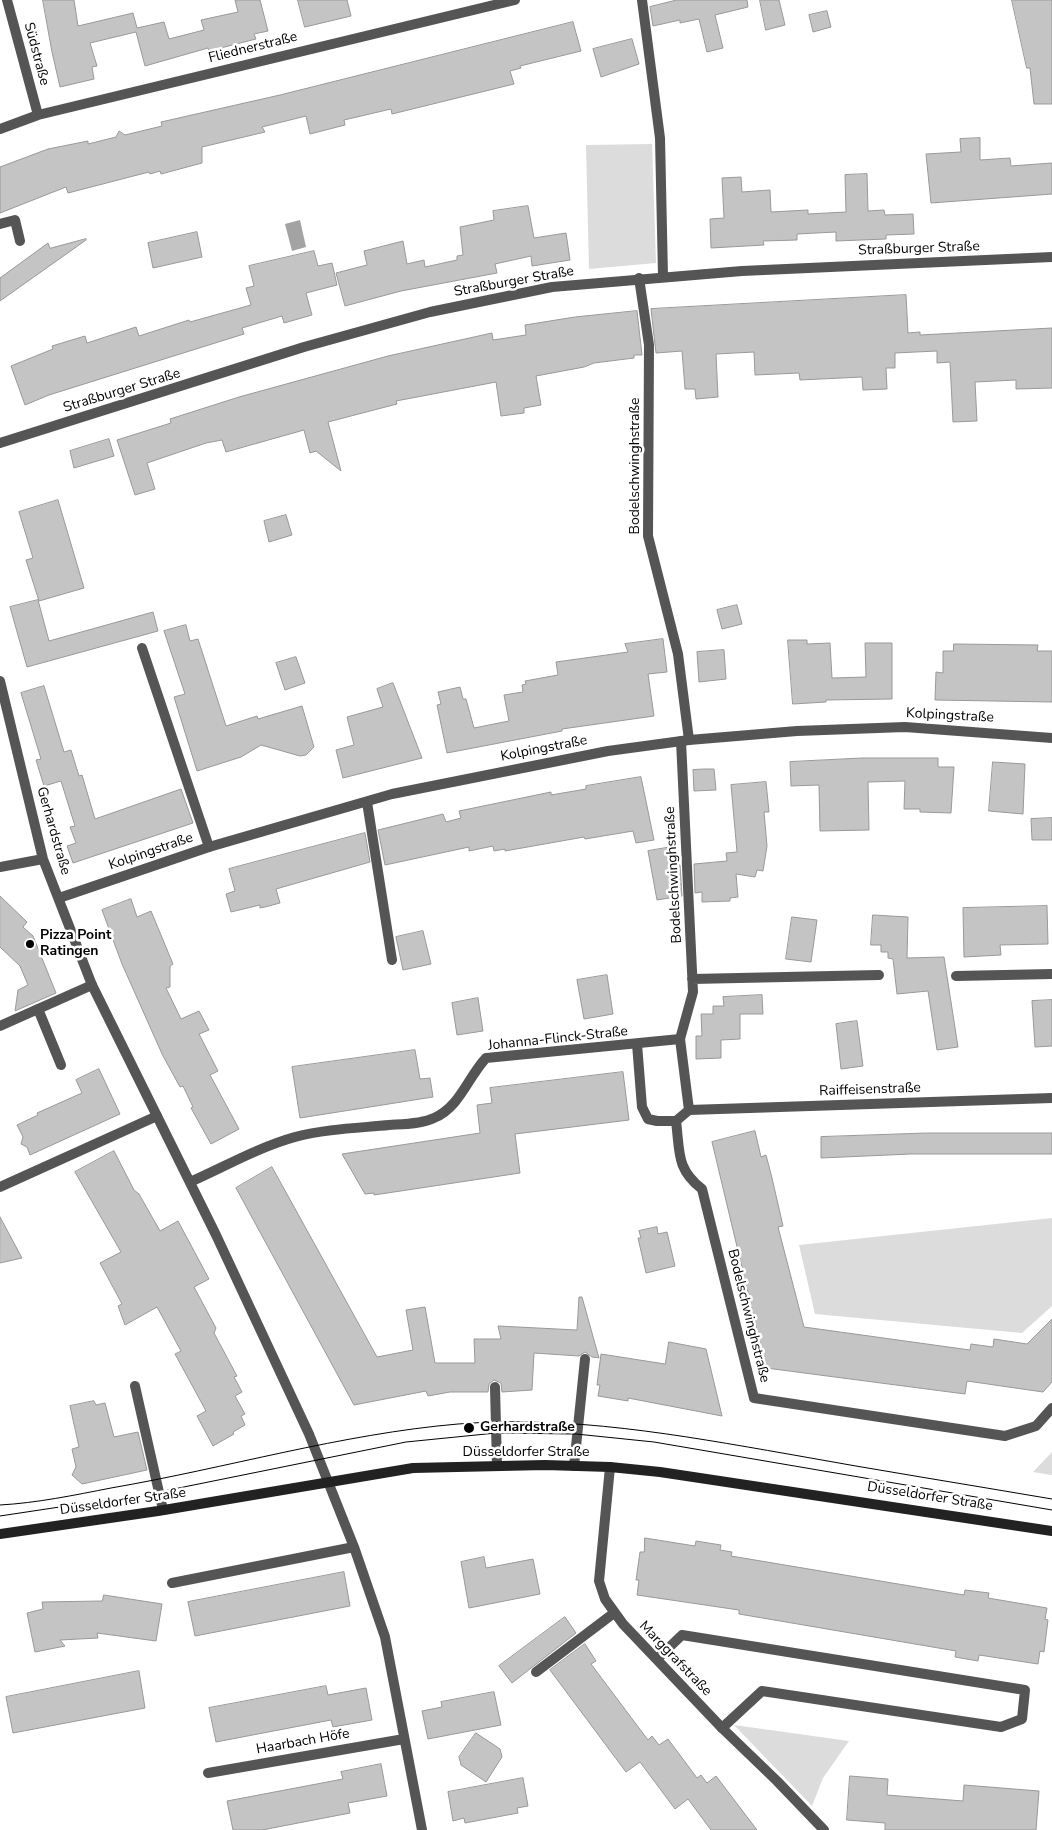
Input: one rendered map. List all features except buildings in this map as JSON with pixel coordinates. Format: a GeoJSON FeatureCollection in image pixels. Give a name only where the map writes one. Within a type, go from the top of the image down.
{"type":"FeatureCollection","features":[{"type":"Feature","properties":{"kind":"main road","name":"Düsseldorfer Straße"},"geometry":{"type":"LineString","coordinates":[[0,1534],[163,1510],[413,1468],[497,1466],[610,1467],[753,1484],[1052,1531]]}},
{"type":"Feature","properties":{"kind":"street","name":"Südstraße"},"geometry":{"type":"LineString","coordinates":[[7,0],[38,115]]}},
{"type":"Feature","properties":{"kind":"street","name":"Fliednerstraße"},"geometry":{"type":"LineString","coordinates":[[0,129],[38,115],[515,0]]}},
{"type":"Feature","properties":{"kind":"street"},"geometry":{"type":"LineString","coordinates":[[642,0],[660,138],[663,276]]}},
{"type":"Feature","properties":{"kind":"street"},"geometry":{"type":"LineString","coordinates":[[0,224],[15,220],[20,241]]}},
{"type":"Feature","properties":{"kind":"street","name":"Straßburger Straße"},"geometry":{"type":"LineString","coordinates":[[0,443],[304,347],[430,312],[552,287],[663,276],[1052,257]]}},
{"type":"Feature","properties":{"kind":"street","name":"Bodelschwinghstraße"},"geometry":{"type":"LineString","coordinates":[[639,278],[649,345],[648,536],[678,654],[685,740],[692,979],[691,1004],[680,1039],[689,1110]]}},
{"type":"Feature","properties":{"kind":"street"},"geometry":{"type":"LineString","coordinates":[[142,648],[209,847]]}},
{"type":"Feature","properties":{"kind":"street","name":"Gerhardstraße"},"geometry":{"type":"LineString","coordinates":[[0,682],[44,859],[92,985],[190,1182],[306,1429],[327,1483]]}},
{"type":"Feature","properties":{"kind":"street","name":"Kolpingstraße"},"geometry":{"type":"LineString","coordinates":[[59,898],[209,847],[392,794],[598,752],[685,740],[797,731],[905,727],[1052,738]]}},
{"type":"Feature","properties":{"kind":"street"},"geometry":{"type":"LineString","coordinates":[[367,802],[392,960]]}},
{"type":"Feature","properties":{"kind":"street"},"geometry":{"type":"LineString","coordinates":[[0,866],[44,859]]}},
{"type":"Feature","properties":{"kind":"street"},"geometry":{"type":"LineString","coordinates":[[956,976],[1052,974]]}},
{"type":"Feature","properties":{"kind":"street"},"geometry":{"type":"LineString","coordinates":[[692,979],[879,976]]}},
{"type":"Feature","properties":{"kind":"street"},"geometry":{"type":"LineString","coordinates":[[0,1026],[92,985]]}},
{"type":"Feature","properties":{"kind":"street"},"geometry":{"type":"LineString","coordinates":[[38,1008],[61,1065]]}},
{"type":"Feature","properties":{"kind":"street","name":"Johanna-Flinck-Straße"},"geometry":{"type":"LineString","coordinates":[[190,1182],[295,1137],[338,1130],[417,1123],[435,1118],[450,1107],[464,1091],[474,1070],[486,1058],[680,1039]]}},
{"type":"Feature","properties":{"kind":"street","name":"Johanna-Flinck-Straße"},"geometry":{"type":"LineString","coordinates":[[637,1044],[642,1107],[648,1119],[676,1121]]}},
{"type":"Feature","properties":{"kind":"street","name":"Raiffeisenstraße"},"geometry":{"type":"LineString","coordinates":[[689,1110],[1052,1098]]}},
{"type":"Feature","properties":{"kind":"street"},"geometry":{"type":"LineString","coordinates":[[676,1121],[689,1110]]}},
{"type":"Feature","properties":{"kind":"street"},"geometry":{"type":"LineString","coordinates":[[0,1188],[157,1116]]}},
{"type":"Feature","properties":{"kind":"street","name":"Bodelschwinghstraße"},"geometry":{"type":"LineString","coordinates":[[676,1121],[682,1165],[688,1178],[702,1189],[754,1398],[1005,1436],[1036,1426],[1052,1408]]}},
{"type":"Feature","properties":{"kind":"street"},"geometry":{"type":"LineString","coordinates":[[574,1466],[585,1359]]}},
{"type":"Feature","properties":{"kind":"street"},"geometry":{"type":"LineString","coordinates":[[135,1386],[163,1510]]}},
{"type":"Feature","properties":{"kind":"street"},"geometry":{"type":"LineString","coordinates":[[495,1387],[497,1466]]}},
{"type":"Feature","properties":{"kind":"street","name":"Marggrafstraße"},"geometry":{"type":"LineString","coordinates":[[610,1467],[599,1581],[605,1599],[614,1613],[722,1728],[824,1830]]}},
{"type":"Feature","properties":{"kind":"street"},"geometry":{"type":"LineString","coordinates":[[327,1483],[354,1547],[385,1637],[422,1830]]}},
{"type":"Feature","properties":{"kind":"street"},"geometry":{"type":"LineString","coordinates":[[172,1583],[354,1547]]}},
{"type":"Feature","properties":{"kind":"street"},"geometry":{"type":"LineString","coordinates":[[536,1672],[614,1613]]}},
{"type":"Feature","properties":{"kind":"street"},"geometry":{"type":"LineString","coordinates":[[657,1659],[682,1635],[1025,1690],[1022,1719],[1001,1727],[762,1691],[722,1728]]}},
{"type":"Feature","properties":{"kind":"street","name":"Haarbach Höfe"},"geometry":{"type":"LineString","coordinates":[[208,1773],[404,1738]]}},
{"type":"Feature","properties":{"kind":"shaded area"},"geometry":{"type":"Polygon","coordinates":[[[652,144],[656,263],[589,269],[586,145],[652,144]]]}},
{"type":"Feature","properties":{"kind":"shaded area"},"geometry":{"type":"Polygon","coordinates":[[[300,220],[306,247],[292,251],[285,224],[300,220]]]}},
{"type":"Feature","properties":{"kind":"shaded area"},"geometry":{"type":"Polygon","coordinates":[[[1052,1218],[1052,1306],[1022,1333],[815,1314],[799,1245],[1052,1218]]]}},
{"type":"Feature","properties":{"kind":"shaded area"},"geometry":{"type":"Polygon","coordinates":[[[1052,1452],[1052,1475],[1033,1472],[1052,1452]]]}},
{"type":"Feature","properties":{"kind":"shaded area"},"geometry":{"type":"Polygon","coordinates":[[[734,1725],[849,1741],[823,1778],[812,1806],[734,1725]]]}},
{"type":"Feature","properties":{"kind":"tram line"},"geometry":{"type":"LineString","coordinates":[[0,1505],[42,1501],[154,1480],[371,1435],[458,1424],[500,1422],[541,1422],[624,1428],[1052,1499]]}},
{"type":"Feature","properties":{"kind":"tram line"},"geometry":{"type":"LineString","coordinates":[[0,1516],[159,1492],[406,1442],[496,1433],[576,1434],[654,1442],[1052,1510]]}},
{"type":"Feature","properties":{"kind":"place","name":"Pizza Point Ratingen"},"geometry":{"type":"Point","coordinates":[30,944]}},
{"type":"Feature","properties":{"kind":"place","name":"Gerhardstraße"},"geometry":{"type":"Point","coordinates":[469,1428]}}]}
